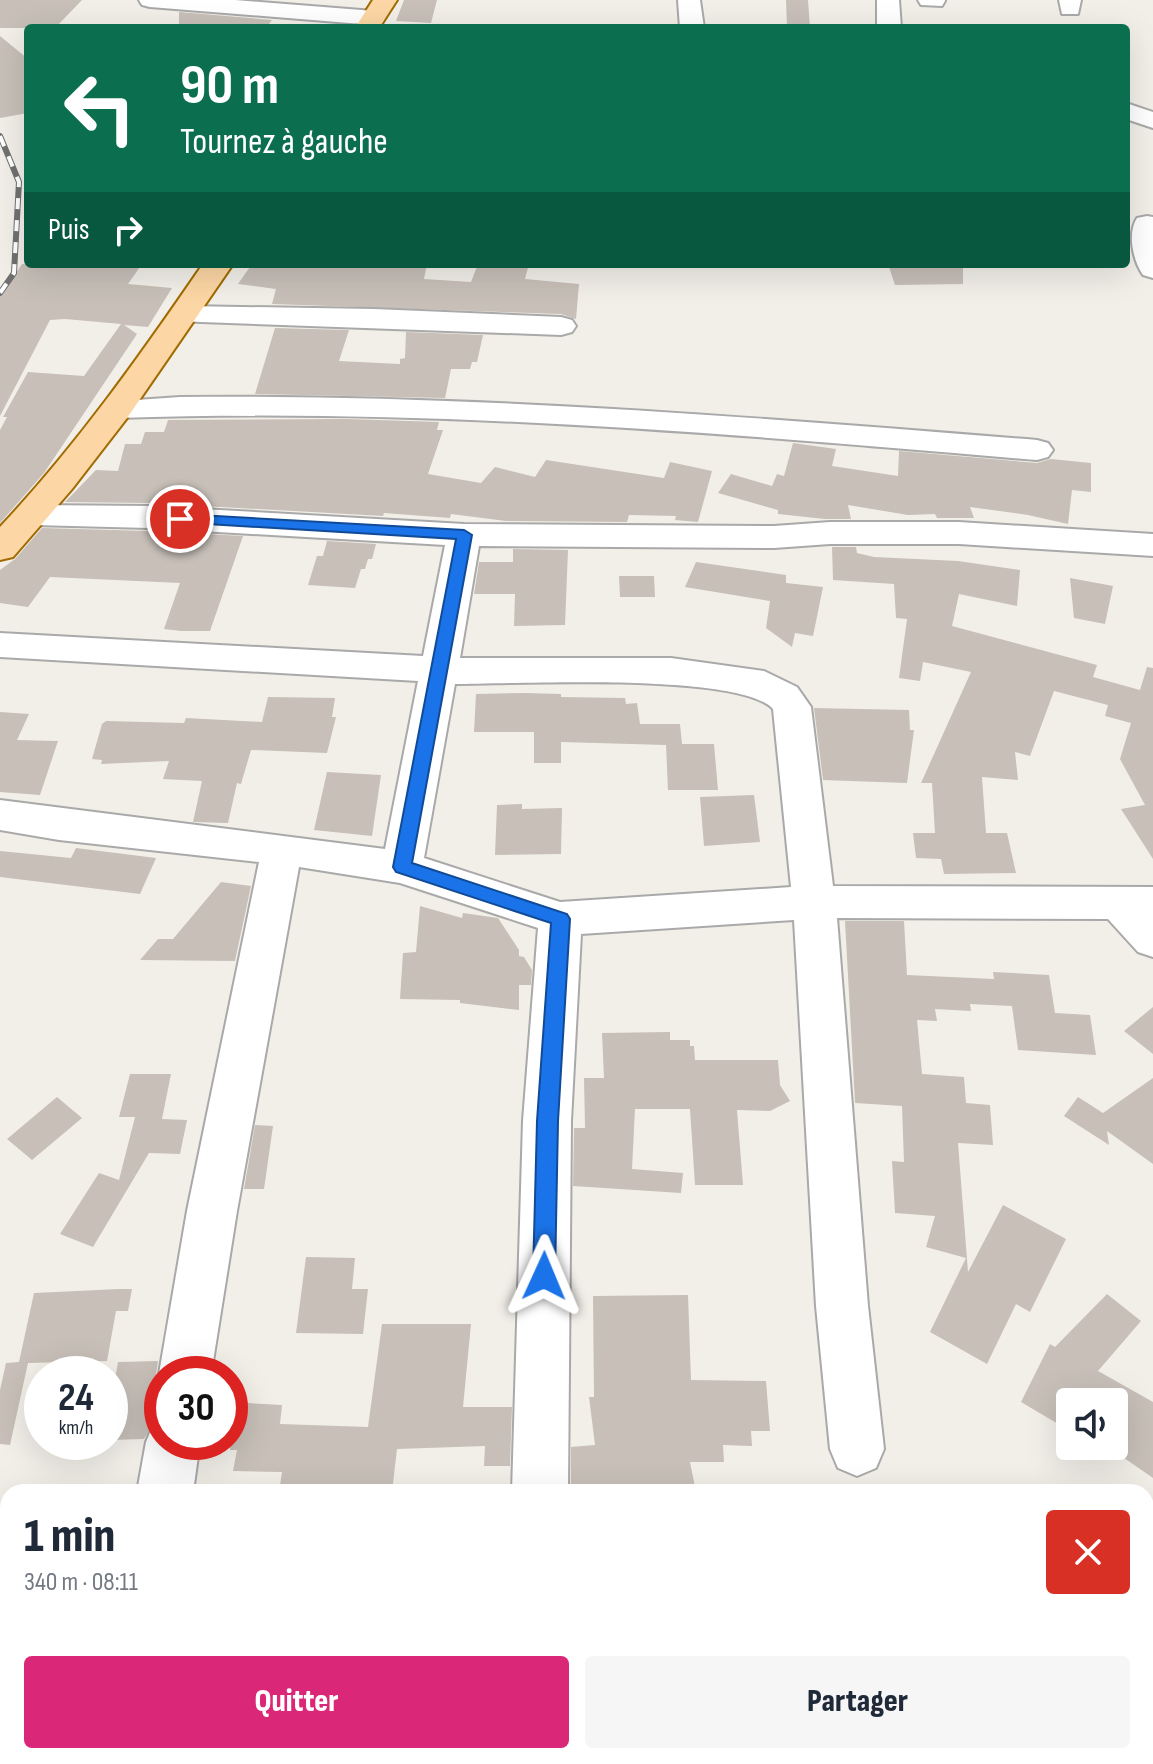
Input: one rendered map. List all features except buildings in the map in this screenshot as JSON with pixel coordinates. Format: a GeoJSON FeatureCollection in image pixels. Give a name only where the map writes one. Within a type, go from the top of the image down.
{"type":"FeatureCollection","features":[{"type":"Feature","properties":{"kind":"main road"},"geometry":{"type":"LineString","coordinates":[[0,549],[33,515],[118,409],[215,268]]}},
{"type":"Feature","properties":{"kind":"street"},"geometry":{"type":"LineString","coordinates":[[150,0],[376,20]]}},
{"type":"Feature","properties":{"kind":"street"},"geometry":{"type":"LineString","coordinates":[[689,0],[692,24]]}},
{"type":"Feature","properties":{"kind":"street"},"geometry":{"type":"LineString","coordinates":[[888,0],[889,24]]}},
{"type":"Feature","properties":{"kind":"street"},"geometry":{"type":"LineString","coordinates":[[178,24],[197,2]]}},
{"type":"Feature","properties":{"kind":"street"},"geometry":{"type":"LineString","coordinates":[[1130,112],[1153,120]]}},
{"type":"Feature","properties":{"kind":"street"},"geometry":{"type":"LineString","coordinates":[[1142,222],[1147,254],[1153,269]]}},
{"type":"Feature","properties":{"kind":"street"},"geometry":{"type":"LineString","coordinates":[[184,315],[374,318],[561,326]]}},
{"type":"Feature","properties":{"kind":"street"},"geometry":{"type":"LineString","coordinates":[[118,409],[199,405],[390,406],[834,432],[1037,450]]}},
{"type":"Feature","properties":{"kind":"street"},"geometry":{"type":"LineString","coordinates":[[33,515],[149,517],[464,535],[774,537],[830,533],[959,533],[1153,545]]}},
{"type":"Feature","properties":{"kind":"street"},"geometry":{"type":"LineString","coordinates":[[402,867],[464,535]]}},
{"type":"Feature","properties":{"kind":"street"},"geometry":{"type":"LineString","coordinates":[[0,645],[393,665],[438,671],[671,671],[764,684],[784,696],[792,707],[814,902],[842,1306],[857,1449]]}},
{"type":"Feature","properties":{"kind":"street"},"geometry":{"type":"LineString","coordinates":[[0,815],[59,825],[282,849],[402,867],[560,919],[814,902],[1136,902],[1153,940]]}},
{"type":"Feature","properties":{"kind":"street"},"geometry":{"type":"LineString","coordinates":[[188,1356],[212,1211],[282,849]]}},
{"type":"Feature","properties":{"kind":"street"},"geometry":{"type":"LineString","coordinates":[[540,1484],[547,1121],[560,919]]}},
{"type":"Feature","properties":{"kind":"street"},"geometry":{"type":"LineString","coordinates":[[166,1484],[170,1460]]}},
{"type":"Feature","properties":{"kind":"railway"},"geometry":{"type":"LineString","coordinates":[[0,136],[19,182],[14,273],[0,293]]}},
{"type":"Feature","properties":{"kind":"route"},"geometry":{"type":"LineString","coordinates":[[180,519],[464,535],[402,867],[560,919],[547,1121],[544,1276]]}}]}
